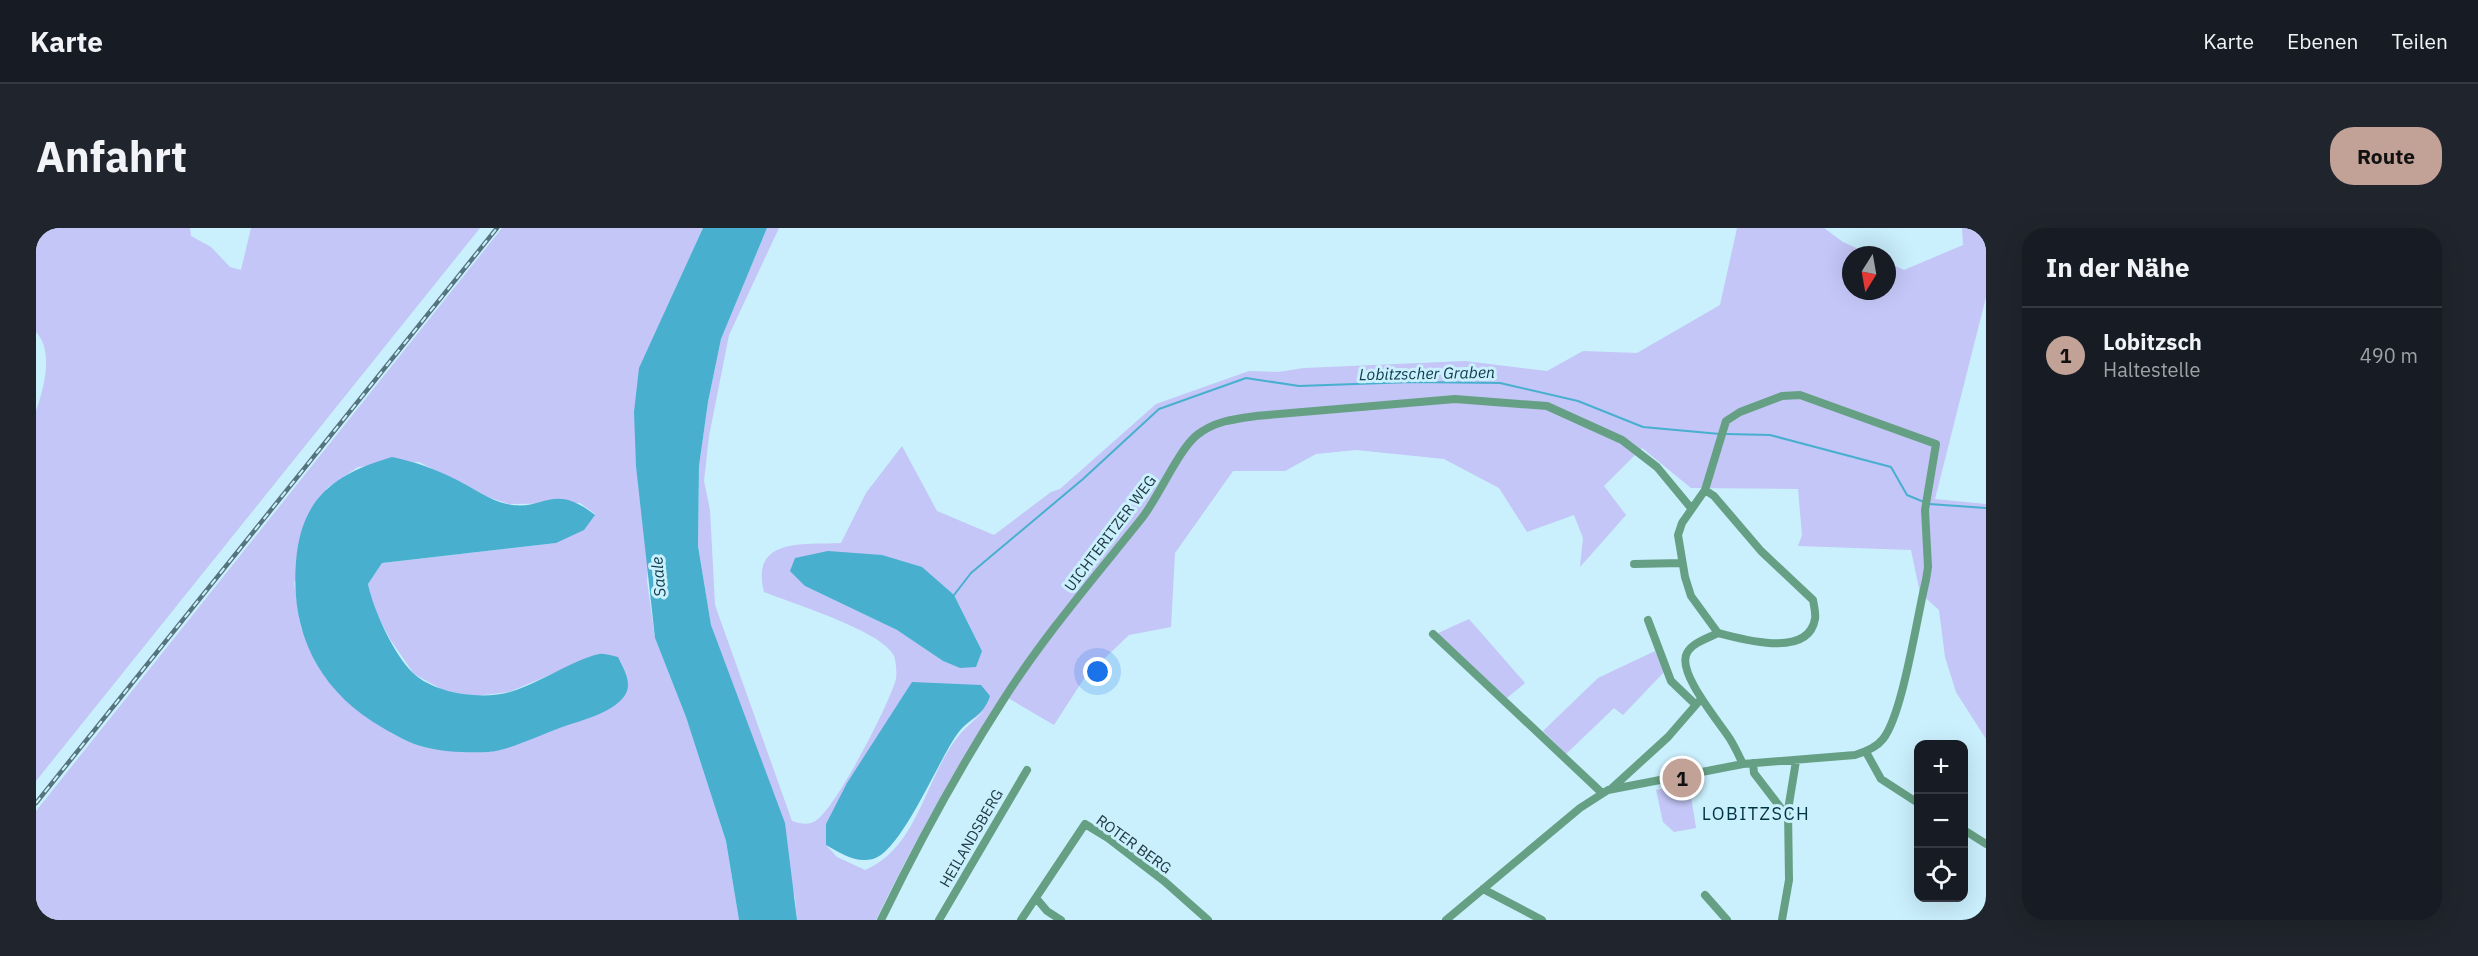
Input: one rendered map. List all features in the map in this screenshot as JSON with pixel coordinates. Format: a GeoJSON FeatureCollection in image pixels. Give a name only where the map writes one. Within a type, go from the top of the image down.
{"type":"FeatureCollection","features":[{"type":"Feature","properties":{"kind":"street"},"geometry":{"type":"LineString","coordinates":[[1611,789],[1743,764],[1832,759],[1866,752],[1883,738],[1897,705],[1928,567],[1924,510],[1936,444],[1800,395],[1782,396],[1740,412],[1726,421],[1705,490],[1691,508],[1678,535],[1681,563],[1691,596],[1718,633],[1767,645],[1792,641],[1802,638],[1815,618],[1813,600],[1761,551],[1714,496],[1705,490]]}},
{"type":"Feature","properties":{"kind":"street","name":"UICHTERITZER WEG"},"geometry":{"type":"LineString","coordinates":[[880,920],[913,854],[1002,701],[1100,567],[1144,516],[1195,437],[1208,428],[1224,420],[1256,416],[1455,399],[1547,406],[1622,440],[1657,467],[1691,508]]}},
{"type":"Feature","properties":{"kind":"street"},"geometry":{"type":"LineString","coordinates":[[1634,564],[1681,563]]}},
{"type":"Feature","properties":{"kind":"street"},"geometry":{"type":"LineString","coordinates":[[1648,620],[1671,681],[1698,701],[1732,741],[1743,764]]}},
{"type":"Feature","properties":{"kind":"street"},"geometry":{"type":"LineString","coordinates":[[1698,701],[1687,669],[1687,653],[1696,644],[1718,633]]}},
{"type":"Feature","properties":{"kind":"street"},"geometry":{"type":"LineString","coordinates":[[1433,634],[1599,795]]}},
{"type":"Feature","properties":{"kind":"street"},"geometry":{"type":"LineString","coordinates":[[1446,920],[1580,808],[1611,789],[1668,737],[1698,701]]}},
{"type":"Feature","properties":{"kind":"street"},"geometry":{"type":"LineString","coordinates":[[1866,752],[1881,779],[1914,800]]}},
{"type":"Feature","properties":{"kind":"street"},"geometry":{"type":"LineString","coordinates":[[1782,920],[1789,880],[1787,816],[1796,760]]}},
{"type":"Feature","properties":{"kind":"street"},"geometry":{"type":"LineString","coordinates":[[1753,763],[1755,773],[1787,816]]}},
{"type":"Feature","properties":{"kind":"street","name":"HEILANDSBERG"},"geometry":{"type":"LineString","coordinates":[[939,920],[1027,770]]}},
{"type":"Feature","properties":{"kind":"street","name":"ROTER BERG"},"geometry":{"type":"LineString","coordinates":[[1021,920],[1085,824],[1108,837],[1164,881],[1208,920]]}},
{"type":"Feature","properties":{"kind":"street"},"geometry":{"type":"LineString","coordinates":[[1968,833],[1986,844]]}},
{"type":"Feature","properties":{"kind":"street"},"geometry":{"type":"LineString","coordinates":[[1483,889],[1542,920]]}},
{"type":"Feature","properties":{"kind":"street"},"geometry":{"type":"LineString","coordinates":[[1705,895],[1727,920]]}},
{"type":"Feature","properties":{"kind":"street"},"geometry":{"type":"LineString","coordinates":[[1036,898],[1047,911],[1061,920]]}},
{"type":"Feature","properties":{"kind":"shaded area"},"geometry":{"type":"Polygon","coordinates":[[[36,228],[190,228],[191,236],[211,247],[230,267],[241,270],[251,228],[480,228],[36,781],[36,411],[42,392],[46,359],[45,349],[36,332],[36,228]]]}},
{"type":"Feature","properties":{"kind":"shaded area"},"geometry":{"type":"Polygon","coordinates":[[[502,228],[703,228],[663,317],[647,581],[655,638],[686,717],[726,841],[739,920],[36,920],[36,811],[502,228]],[[419,462],[358,467],[327,488],[294,583],[301,628],[391,733],[423,747],[491,752],[600,654],[509,692],[475,696],[445,691],[414,674],[390,639],[372,605],[368,584],[382,563],[556,543],[595,514],[580,503],[509,504],[485,496],[419,462]]]}},
{"type":"Feature","properties":{"kind":"shaded area"},"geometry":{"type":"Polygon","coordinates":[[[767,228],[779,228],[729,335],[709,436],[704,481],[710,510],[715,605],[792,821],[809,824],[818,819],[827,809],[862,753],[891,692],[896,677],[895,661],[894,656],[886,647],[873,637],[814,610],[764,592],[762,574],[765,561],[772,553],[783,548],[841,543],[866,493],[902,446],[937,511],[994,535],[1051,492],[1060,489],[1156,404],[1249,371],[1278,372],[1304,368],[1465,361],[1547,371],[1583,351],[1637,353],[1720,305],[1737,228],[1824,228],[1852,246],[1842,246],[1842,300],[1896,300],[1896,266],[1904,270],[1963,245],[1962,228],[1986,228],[1986,297],[1935,499],[1986,504],[1986,739],[1956,692],[1945,657],[1939,610],[1920,593],[1911,550],[1798,546],[1802,535],[1798,489],[1691,488],[1642,448],[1604,486],[1626,515],[1580,567],[1583,538],[1574,515],[1527,532],[1499,488],[1444,459],[1356,450],[1316,454],[1285,471],[1233,471],[1175,553],[1171,627],[1129,635],[1085,677],[1054,725],[1003,695],[936,806],[876,920],[797,920],[795,897],[711,625],[698,546],[699,466],[708,402],[721,339],[767,228]],[[805,586],[897,630],[943,661],[960,668],[982,651],[954,595],[805,586]],[[985,711],[826,824],[826,845],[837,857],[865,870],[883,859],[898,845],[910,827],[949,750],[964,730],[985,711]]]}},
{"type":"Feature","properties":{"kind":"shaded area"},"geometry":{"type":"Polygon","coordinates":[[[1469,619],[1525,683],[1507,698],[1436,634],[1469,619]]]}},
{"type":"Feature","properties":{"kind":"shaded area"},"geometry":{"type":"Polygon","coordinates":[[[1655,651],[1665,671],[1623,715],[1614,708],[1566,754],[1543,731],[1598,678],[1655,651]]]}},
{"type":"Feature","properties":{"kind":"shaded area"},"geometry":{"type":"Polygon","coordinates":[[[1689,784],[1696,828],[1674,832],[1663,822],[1656,790],[1689,784]]]}},
{"type":"Feature","properties":{"kind":"water","name":"Saale"},"geometry":{"type":"Polygon","coordinates":[[[703,228],[767,228],[721,339],[708,402],[699,466],[698,546],[711,625],[785,823],[797,920],[739,920],[726,841],[686,717],[655,638],[636,466],[634,412],[639,368],[703,228]]]}},
{"type":"Feature","properties":{"kind":"water"},"geometry":{"type":"Polygon","coordinates":[[[392,457],[441,472],[487,497],[507,504],[520,505],[558,499],[568,500],[595,515],[584,530],[556,543],[382,563],[368,584],[379,618],[392,644],[413,673],[422,680],[446,690],[473,695],[499,694],[532,684],[578,661],[604,654],[618,657],[626,676],[627,690],[619,702],[594,716],[513,746],[496,751],[472,752],[432,749],[408,742],[361,713],[342,697],[326,679],[304,637],[295,588],[299,540],[313,505],[324,492],[353,472],[392,457]]]}},
{"type":"Feature","properties":{"kind":"water"},"geometry":{"type":"Polygon","coordinates":[[[828,551],[882,555],[922,567],[954,595],[982,651],[976,667],[960,668],[943,661],[897,630],[805,586],[790,571],[795,558],[828,551]]]}},
{"type":"Feature","properties":{"kind":"water"},"geometry":{"type":"Polygon","coordinates":[[[912,682],[981,685],[990,696],[980,713],[958,733],[950,745],[908,822],[896,839],[884,852],[873,859],[860,860],[849,857],[826,845],[826,824],[847,783],[912,682]]]}},
{"type":"Feature","properties":{"kind":"waterway","name":"Lobitzscher Graben"},"geometry":{"type":"LineString","coordinates":[[954,595],[971,573],[1083,479],[1159,409],[1246,378],[1299,386],[1412,382],[1500,383],[1578,401],[1643,427],[1720,434]]}},
{"type":"Feature","properties":{"kind":"waterway","name":"Lobitzscher Graben"},"geometry":{"type":"LineString","coordinates":[[1726,434],[1770,435],[1891,467],[1907,495],[1924,502]]}},
{"type":"Feature","properties":{"kind":"waterway","name":"Lobitzscher Graben"},"geometry":{"type":"LineString","coordinates":[[1929,504],[1986,508]]}},
{"type":"Feature","properties":{"kind":"railway"},"geometry":{"type":"LineString","coordinates":[[36,803],[497,228]]}},
{"type":"Feature","properties":{"kind":"place","name":"Lobitzsch"},"geometry":{"type":"Point","coordinates":[1682,778]}},
{"type":"Feature","properties":{"kind":"district","name":"LOBITZSCH"},"geometry":{"type":"Point","coordinates":[1756,813]}}]}
